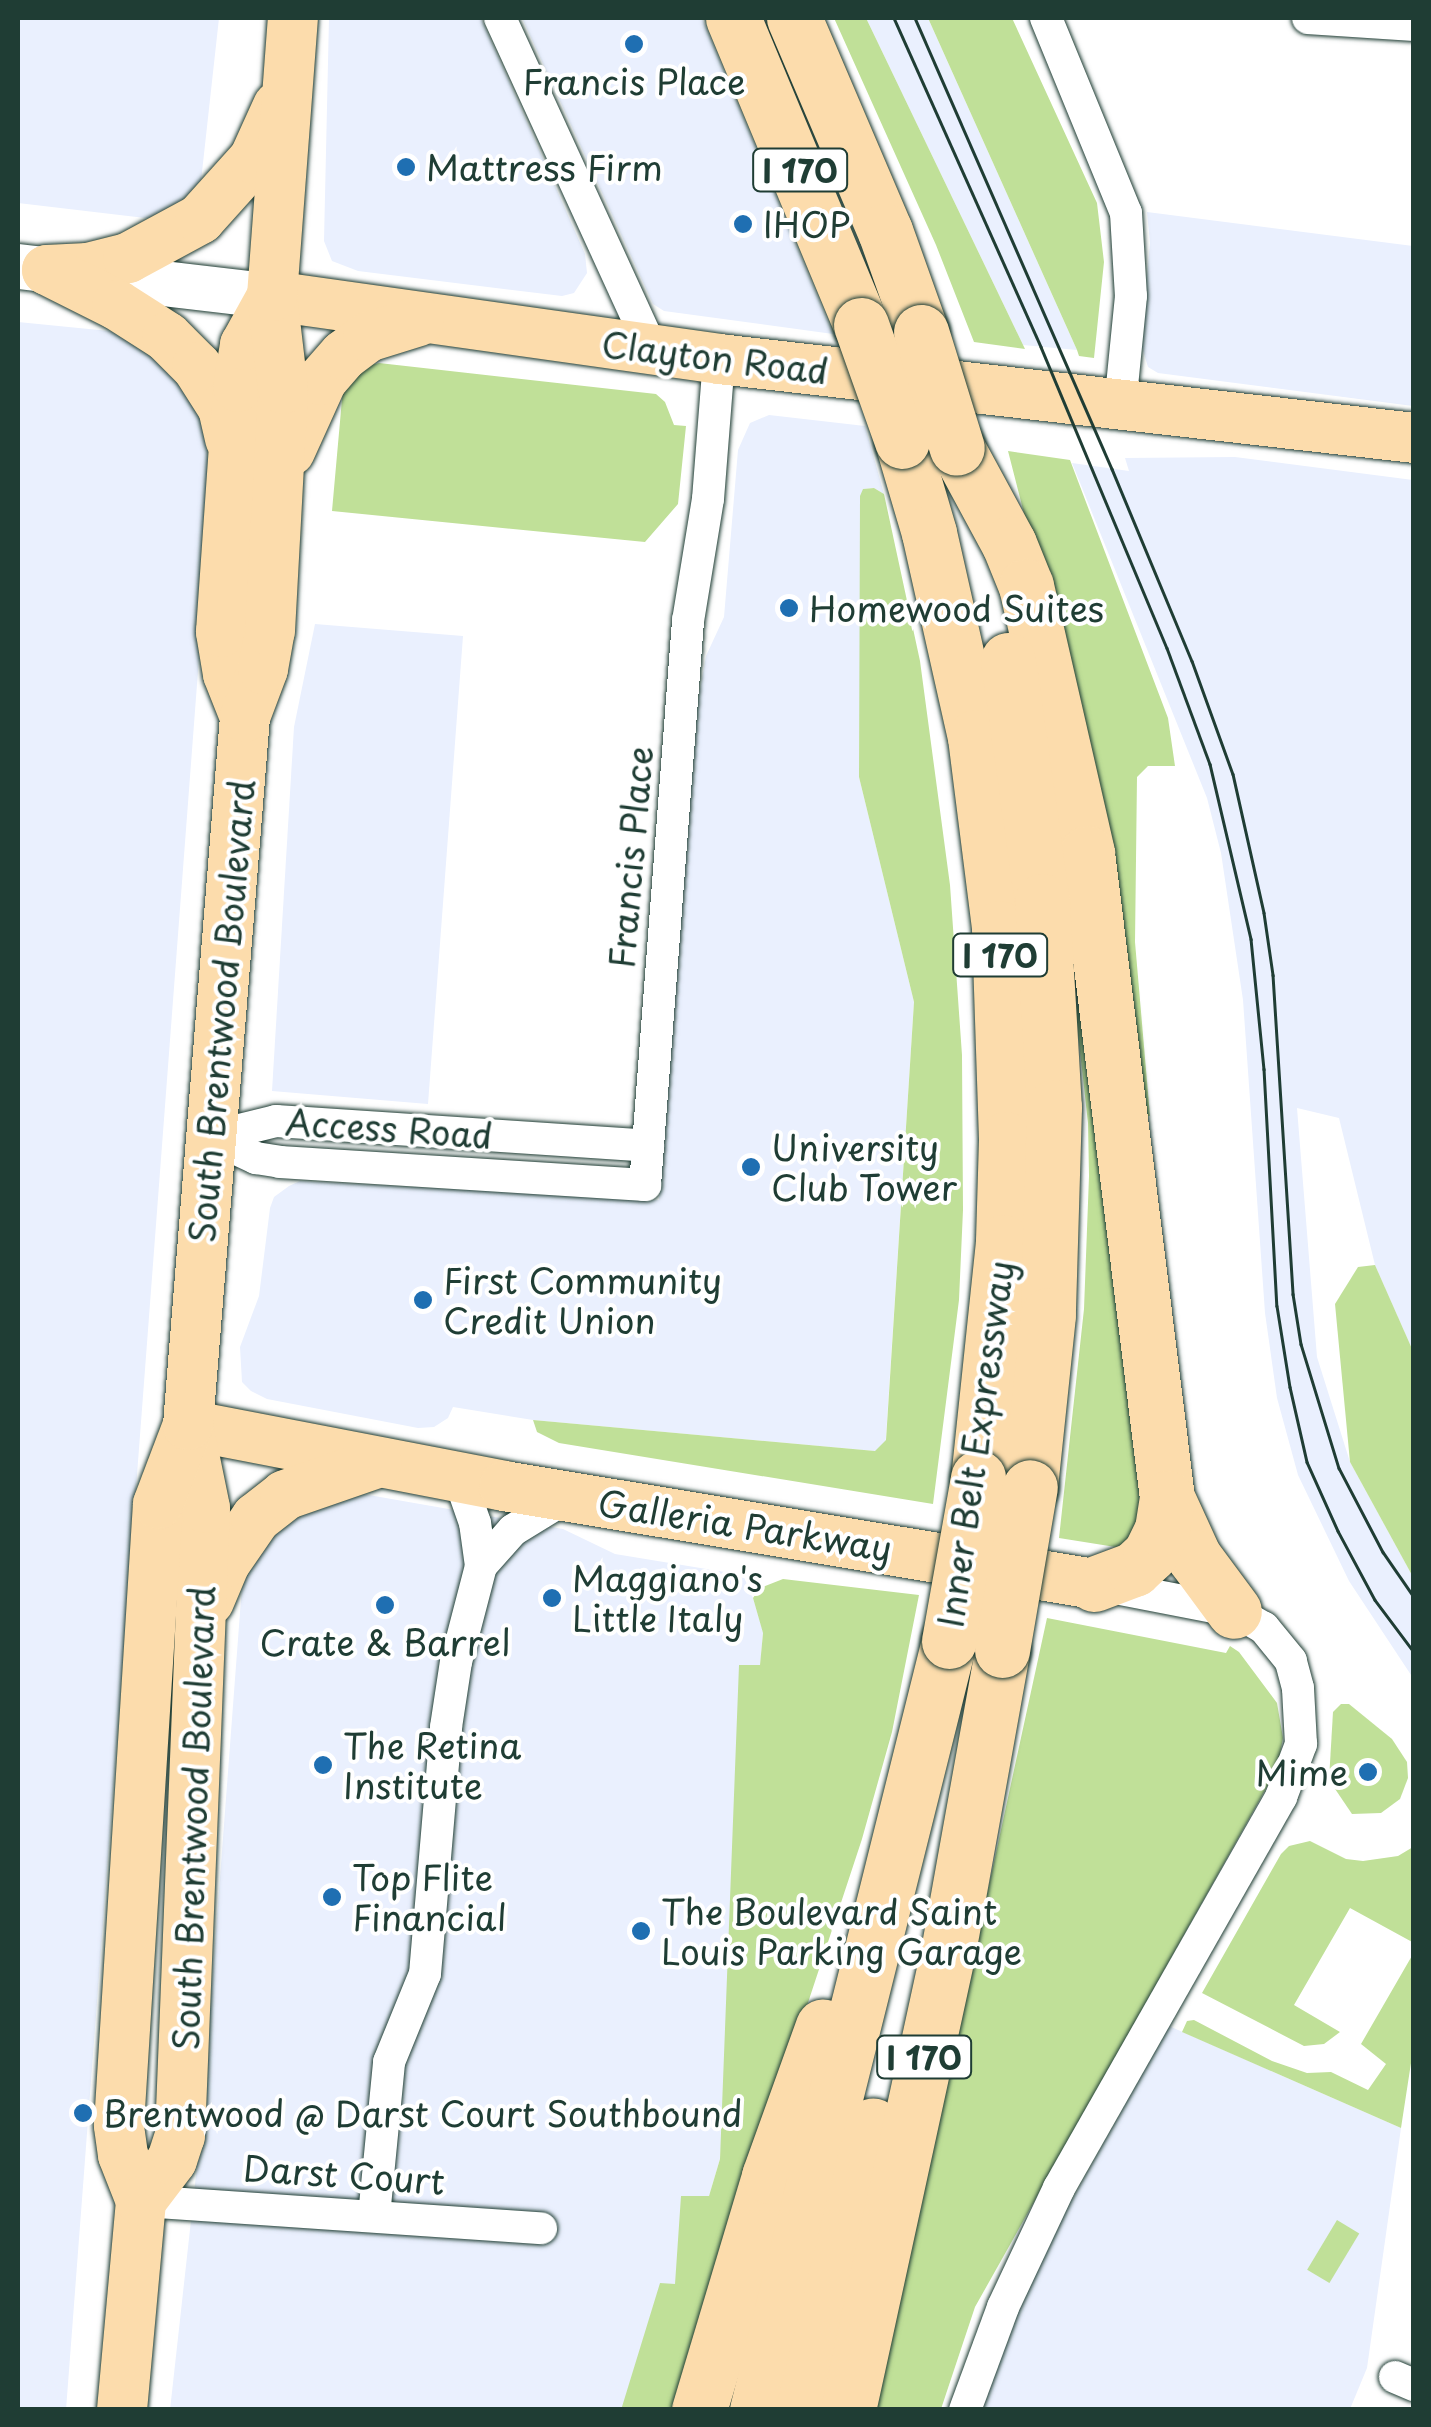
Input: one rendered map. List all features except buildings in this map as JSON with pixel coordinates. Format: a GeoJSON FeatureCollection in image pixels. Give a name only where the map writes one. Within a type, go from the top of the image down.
{"type":"FeatureCollection","features":[{"type":"Feature","properties":{"kind":"highway","name":"Inner Belt Expressway"},"geometry":{"type":"LineString","coordinates":[[733,18],[861,325],[902,441],[928,534],[975,738],[998,928],[1004,1034],[1003,1225],[995,1349],[1004,1482],[1002,1650],[949,1946],[848,2410]]}},
{"type":"Feature","properties":{"kind":"highway","name":"Inner Belt Expressway"},"geometry":{"type":"LineString","coordinates":[[757,2410],[949,1641],[1004,1482],[1048,1315],[1052,1211],[1048,985],[1038,866],[1014,691],[957,448],[921,332],[885,231],[794,18]]}},
{"type":"Feature","properties":{"kind":"highway"},"geometry":{"type":"LineString","coordinates":[[957,448],[1009,544],[1026,586],[1087,852],[1167,1498],[1194,1557],[1234,1611]]}},
{"type":"Feature","properties":{"kind":"highway"},"geometry":{"type":"LineString","coordinates":[[1094,1584],[1134,1569],[1155,1548],[1167,1498]]}},
{"type":"Feature","properties":{"kind":"highway"},"geometry":{"type":"LineString","coordinates":[[803,2410],[938,1864],[991,1703]]}},
{"type":"Feature","properties":{"kind":"highway"},"geometry":{"type":"LineString","coordinates":[[699,2410],[769,2176],[810,2060],[855,1947],[893,1868]]}},
{"type":"Feature","properties":{"kind":"main road","name":"South Brentwood Boulevard"},"geometry":{"type":"LineString","coordinates":[[122,2410],[141,2201],[123,2154],[119,2125],[158,1504],[188,1425],[245,717],[263,669],[270,631],[283,388],[272,296],[293,18]]}},
{"type":"Feature","properties":{"kind":"main road"},"geometry":{"type":"LineString","coordinates":[[32,268],[88,268],[128,258],[200,219],[254,159],[288,83]]}},
{"type":"Feature","properties":{"kind":"main road"},"geometry":{"type":"LineString","coordinates":[[32,268],[117,305],[166,337],[196,367],[223,408],[234,454]]}},
{"type":"Feature","properties":{"kind":"main road","name":"Clayton Road"},"geometry":{"type":"LineString","coordinates":[[32,268],[272,296],[719,359],[1414,438]]}},
{"type":"Feature","properties":{"kind":"main road","name":"South Brentwood Boulevard"},"geometry":{"type":"LineString","coordinates":[[245,717],[228,674],[221,632],[245,345],[272,296]]}},
{"type":"Feature","properties":{"kind":"main road"},"geometry":{"type":"LineString","coordinates":[[278,479],[322,380],[344,355],[368,337],[427,319]]}},
{"type":"Feature","properties":{"kind":"main road","name":"South Brentwood Boulevard"},"geometry":{"type":"LineString","coordinates":[[141,2201],[172,2160],[180,2136],[204,1486],[188,1425]]}},
{"type":"Feature","properties":{"kind":"main road","name":"Galleria Parkway"},"geometry":{"type":"LineString","coordinates":[[188,1425],[567,1497],[1094,1584]]}},
{"type":"Feature","properties":{"kind":"main road"},"geometry":{"type":"LineString","coordinates":[[202,1614],[226,1563],[256,1518],[286,1494],[382,1462]]}},
{"type":"Feature","properties":{"kind":"street"},"geometry":{"type":"LineString","coordinates":[[500,18],[652,350]]}},
{"type":"Feature","properties":{"kind":"street"},"geometry":{"type":"LineString","coordinates":[[1046,18],[1126,214],[1131,296],[1120,406]]}},
{"type":"Feature","properties":{"kind":"street"},"geometry":{"type":"LineString","coordinates":[[1308,18],[1414,24]]}},
{"type":"Feature","properties":{"kind":"street","name":"Francis Place"},"geometry":{"type":"LineString","coordinates":[[645,1185],[688,621],[708,498],[719,359]]}},
{"type":"Feature","properties":{"kind":"street","name":"Access Road"},"geometry":{"type":"LineString","coordinates":[[211,1137],[254,1122],[276,1121],[648,1146]]}},
{"type":"Feature","properties":{"kind":"street","name":"Access Road"},"geometry":{"type":"LineString","coordinates":[[211,1137],[256,1158],[280,1162],[645,1185]]}},
{"type":"Feature","properties":{"kind":"street"},"geometry":{"type":"LineString","coordinates":[[374,2216],[389,2062],[425,1974],[446,1727],[456,1662],[480,1566],[474,1523],[459,1477]]}},
{"type":"Feature","properties":{"kind":"street"},"geometry":{"type":"LineString","coordinates":[[480,1566],[513,1530],[567,1497]]}},
{"type":"Feature","properties":{"kind":"street","name":"Galleria Parkway"},"geometry":{"type":"LineString","coordinates":[[966,2410],[1003,2307],[1059,2188],[1295,1767],[1302,1716],[1291,1661],[1282,1644],[1234,1611],[1094,1584]]}},
{"type":"Feature","properties":{"kind":"street","name":"Darst Court"},"geometry":{"type":"LineString","coordinates":[[141,2201],[541,2228]]}},
{"type":"Feature","properties":{"kind":"shaded area"},"geometry":{"type":"Polygon","coordinates":[[[18,18],[219,18],[200,190],[162,220],[18,203],[18,18]]]}},
{"type":"Feature","properties":{"kind":"shaded area"},"geometry":{"type":"Polygon","coordinates":[[[329,18],[481,18],[585,254],[587,273],[574,293],[562,296],[358,271],[332,261],[324,241],[329,18]]]}},
{"type":"Feature","properties":{"kind":"shaded area"},"geometry":{"type":"Polygon","coordinates":[[[522,18],[702,18],[833,334],[664,311],[653,304],[522,18]]]}},
{"type":"Feature","properties":{"kind":"shaded area"},"geometry":{"type":"Polygon","coordinates":[[[866,18],[928,18],[1077,350],[1023,345],[866,18]]]}},
{"type":"Feature","properties":{"kind":"shaded area"},"geometry":{"type":"Polygon","coordinates":[[[1147,212],[1413,246],[1413,406],[1158,373],[1148,367],[1141,344],[1150,243],[1147,212]]]}},
{"type":"Feature","properties":{"kind":"shaded area"},"geometry":{"type":"Polygon","coordinates":[[[18,322],[109,331],[137,342],[191,394],[205,431],[211,500],[66,2410],[18,2409],[18,322]]]}},
{"type":"Feature","properties":{"kind":"shaded area"},"geometry":{"type":"Polygon","coordinates":[[[769,415],[865,426],[884,494],[874,488],[863,489],[859,777],[914,1002],[885,1452],[533,1420],[453,1407],[448,1418],[434,1427],[418,1428],[267,1399],[251,1391],[242,1382],[240,1347],[259,1296],[270,1208],[274,1197],[289,1186],[300,1181],[659,1200],[681,798],[706,656],[724,617],[738,450],[750,423],[769,415]]]}},
{"type":"Feature","properties":{"kind":"shaded area"},"geometry":{"type":"Polygon","coordinates":[[[1235,457],[1413,480],[1413,1351],[1375,1265],[1339,1118],[1297,1108],[1317,1357],[1350,1462],[1413,1577],[1413,1678],[1349,1581],[1298,1475],[1277,1398],[1265,1313],[1243,1000],[1221,853],[1207,798],[1072,463],[1129,471],[1125,458],[1235,457]]]}},
{"type":"Feature","properties":{"kind":"shaded area"},"geometry":{"type":"Polygon","coordinates":[[[315,624],[463,636],[428,1104],[272,1091],[294,727],[315,624]]]}},
{"type":"Feature","properties":{"kind":"shaded area"},"geometry":{"type":"Polygon","coordinates":[[[363,1494],[563,1529],[615,1554],[743,1575],[753,1598],[763,1632],[720,2159],[646,2409],[170,2410],[201,2130],[242,1586],[249,1556],[277,1522],[363,1494]]]}},
{"type":"Feature","properties":{"kind":"shaded area"},"geometry":{"type":"Polygon","coordinates":[[[1169,2026],[1401,2128],[1367,2368],[1350,2409],[982,2410],[1007,2337],[1044,2250],[1169,2026]]]}},
{"type":"Feature","properties":{"kind":"green space"},"geometry":{"type":"Polygon","coordinates":[[[834,18],[866,18],[1025,349],[974,342],[936,245],[834,18]]]}},
{"type":"Feature","properties":{"kind":"green space"},"geometry":{"type":"Polygon","coordinates":[[[928,18],[1012,18],[1097,203],[1104,262],[1094,358],[1079,356],[928,18]]]}},
{"type":"Feature","properties":{"kind":"green space"},"geometry":{"type":"Polygon","coordinates":[[[379,363],[656,394],[665,402],[674,425],[686,426],[678,504],[645,542],[332,511],[343,388],[364,367],[379,363]]]}},
{"type":"Feature","properties":{"kind":"green space"},"geometry":{"type":"Polygon","coordinates":[[[1008,451],[1070,460],[1168,718],[1175,766],[1148,766],[1137,777],[1135,942],[1150,1116],[1141,1116],[1038,568],[1008,451]]]}},
{"type":"Feature","properties":{"kind":"green space"},"geometry":{"type":"Polygon","coordinates":[[[874,488],[884,494],[920,661],[950,885],[962,1055],[959,1300],[933,1504],[559,1443],[537,1432],[533,1420],[875,1451],[886,1440],[914,1002],[859,777],[860,496],[863,489],[874,488]]]}},
{"type":"Feature","properties":{"kind":"green space"},"geometry":{"type":"Polygon","coordinates":[[[1089,1005],[1149,1508],[1128,1549],[1059,1538],[1084,1309],[1089,1176],[1088,1123],[1075,1006],[1089,1005]]]}},
{"type":"Feature","properties":{"kind":"green space"},"geometry":{"type":"Polygon","coordinates":[[[1375,1265],[1413,1351],[1413,1577],[1350,1462],[1335,1304],[1358,1267],[1375,1265]]]}},
{"type":"Feature","properties":{"kind":"green space"},"geometry":{"type":"Polygon","coordinates":[[[783,1579],[919,1595],[892,1732],[862,1839],[674,2409],[621,2410],[660,2283],[675,2284],[681,2196],[709,2196],[720,2159],[739,1665],[760,1665],[763,1633],[753,1598],[760,1588],[783,1579]]]}},
{"type":"Feature","properties":{"kind":"green space"},"geometry":{"type":"Polygon","coordinates":[[[1047,1618],[1226,1653],[1230,1646],[1239,1652],[1277,1703],[1283,1738],[1277,1769],[975,2307],[941,2409],[875,2410],[1047,1618]]]}},
{"type":"Feature","properties":{"kind":"green space"},"geometry":{"type":"Polygon","coordinates":[[[1341,1704],[1349,1704],[1392,1739],[1407,1762],[1408,1778],[1400,1799],[1381,1813],[1352,1814],[1329,1780],[1333,1712],[1341,1704]]]}},
{"type":"Feature","properties":{"kind":"green space"},"geometry":{"type":"Polygon","coordinates":[[[1310,1841],[1346,1859],[1363,1861],[1398,1856],[1413,1847],[1414,1943],[1350,1908],[1294,2005],[1340,2032],[1324,2044],[1304,2046],[1202,1993],[1281,1854],[1289,1846],[1310,1841]]]}},
{"type":"Feature","properties":{"kind":"green space"},"geometry":{"type":"Polygon","coordinates":[[[1413,1954],[1413,2050],[1401,2128],[1182,2032],[1187,2021],[1194,2020],[1272,2061],[1307,2073],[1331,2072],[1368,2090],[1386,2064],[1361,2044],[1413,1954]]]}},
{"type":"Feature","properties":{"kind":"green space"},"geometry":{"type":"Polygon","coordinates":[[[1337,2220],[1359,2233],[1329,2283],[1307,2270],[1337,2220]]]}},
{"type":"Feature","properties":{"kind":"tram line"},"geometry":{"type":"LineString","coordinates":[[894,18],[1041,347],[1167,648],[1210,764],[1251,939],[1264,1069],[1277,1306],[1307,1462],[1375,1600],[1414,1652]]}},
{"type":"Feature","properties":{"kind":"tram line"},"geometry":{"type":"LineString","coordinates":[[915,18],[1112,469],[1192,661],[1233,774],[1264,913],[1273,975],[1293,1294],[1301,1344],[1339,1468],[1383,1552],[1414,1597]]}},
{"type":"Feature","properties":{"kind":"place","name":"Francis Place"},"geometry":{"type":"Point","coordinates":[634,44]}},
{"type":"Feature","properties":{"kind":"place","name":"Mattress Firm"},"geometry":{"type":"Point","coordinates":[406,167]}},
{"type":"Feature","properties":{"kind":"place","name":"IHOP"},"geometry":{"type":"Point","coordinates":[743,224]}},
{"type":"Feature","properties":{"kind":"place","name":"Homewood Suites"},"geometry":{"type":"Point","coordinates":[789,608]}},
{"type":"Feature","properties":{"kind":"place","name":"University Club Tower"},"geometry":{"type":"Point","coordinates":[751,1167]}},
{"type":"Feature","properties":{"kind":"place","name":"First Community Credit Union"},"geometry":{"type":"Point","coordinates":[423,1300]}},
{"type":"Feature","properties":{"kind":"place","name":"Maggiano's Little Italy"},"geometry":{"type":"Point","coordinates":[552,1598]}},
{"type":"Feature","properties":{"kind":"place","name":"Crate & Barrel"},"geometry":{"type":"Point","coordinates":[385,1605]}},
{"type":"Feature","properties":{"kind":"place","name":"The Retina Institute"},"geometry":{"type":"Point","coordinates":[323,1765]}},
{"type":"Feature","properties":{"kind":"place","name":"Mime"},"geometry":{"type":"Point","coordinates":[1368,1772]}},
{"type":"Feature","properties":{"kind":"place","name":"Top Flite Financial"},"geometry":{"type":"Point","coordinates":[332,1897]}},
{"type":"Feature","properties":{"kind":"place","name":"The Boulevard Saint Louis Parking Garage"},"geometry":{"type":"Point","coordinates":[641,1931]}},
{"type":"Feature","properties":{"kind":"place","name":"Brentwood @ Darst Court Southbound"},"geometry":{"type":"Point","coordinates":[83,2113]}}]}
